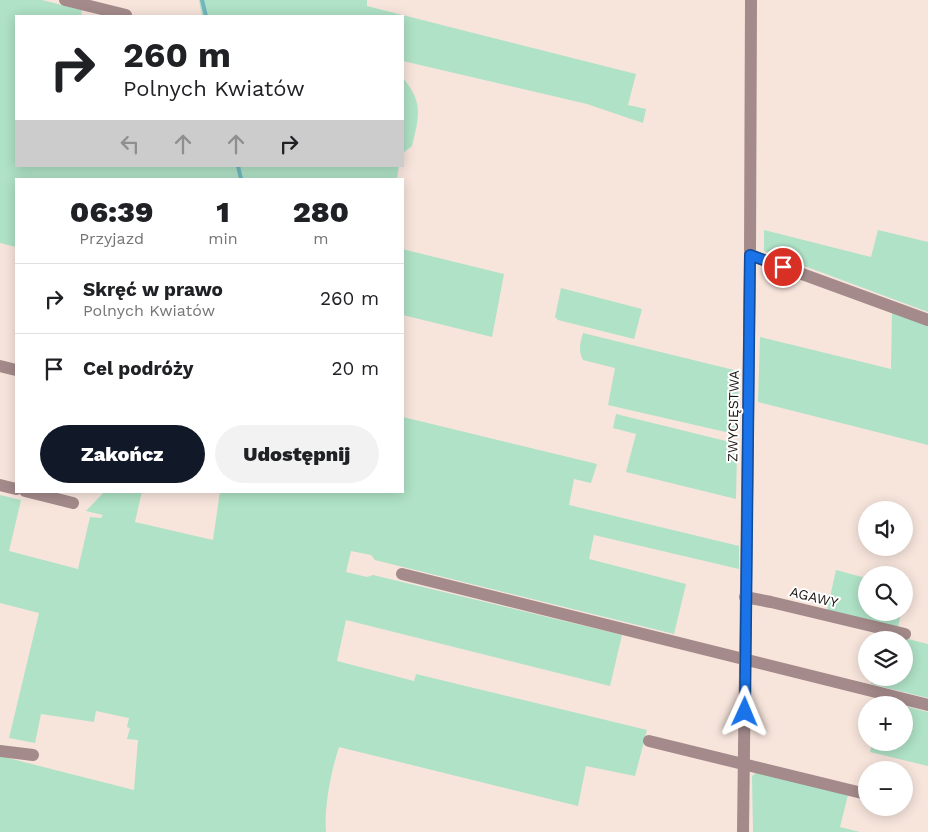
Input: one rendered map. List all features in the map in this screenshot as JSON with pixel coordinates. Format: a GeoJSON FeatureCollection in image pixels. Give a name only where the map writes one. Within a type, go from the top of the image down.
{"type":"FeatureCollection","features":[{"type":"Feature","properties":{"kind":"street"},"geometry":{"type":"LineString","coordinates":[[65,0],[126,15]]}},
{"type":"Feature","properties":{"kind":"street","name":"ZWYCIĘSTWA"},"geometry":{"type":"LineString","coordinates":[[743,832],[752,0]]}},
{"type":"Feature","properties":{"kind":"street"},"geometry":{"type":"LineString","coordinates":[[750,255],[928,320]]}},
{"type":"Feature","properties":{"kind":"street"},"geometry":{"type":"LineString","coordinates":[[0,366],[15,370]]}},
{"type":"Feature","properties":{"kind":"street"},"geometry":{"type":"LineString","coordinates":[[0,485],[15,489]]}},
{"type":"Feature","properties":{"kind":"street"},"geometry":{"type":"LineString","coordinates":[[33,493],[73,503]]}},
{"type":"Feature","properties":{"kind":"street"},"geometry":{"type":"LineString","coordinates":[[402,574],[928,704]]}},
{"type":"Feature","properties":{"kind":"street","name":"AGAWY"},"geometry":{"type":"LineString","coordinates":[[745,597],[892,631]]}},
{"type":"Feature","properties":{"kind":"street"},"geometry":{"type":"LineString","coordinates":[[650,741],[858,792]]}},
{"type":"Feature","properties":{"kind":"street"},"geometry":{"type":"LineString","coordinates":[[0,751],[33,755]]}},
{"type":"Feature","properties":{"kind":"green space"},"geometry":{"type":"Polygon","coordinates":[[[0,0],[42,0],[82,10],[81,15],[15,15],[15,167],[399,167],[397,178],[15,178],[15,247],[0,243],[0,0]]]}},
{"type":"Feature","properties":{"kind":"green space"},"geometry":{"type":"Polygon","coordinates":[[[199,0],[367,0],[367,6],[403,15],[202,15],[199,0]]]}},
{"type":"Feature","properties":{"kind":"green space"},"geometry":{"type":"Polygon","coordinates":[[[404,15],[636,74],[628,105],[646,109],[643,123],[587,104],[404,61],[404,15]]]}},
{"type":"Feature","properties":{"kind":"green space"},"geometry":{"type":"Polygon","coordinates":[[[404,80],[414,94],[418,110],[412,146],[404,152],[404,80]]]}},
{"type":"Feature","properties":{"kind":"green space"},"geometry":{"type":"Polygon","coordinates":[[[764,230],[871,257],[878,230],[928,242],[928,312],[764,251],[764,230]]]}},
{"type":"Feature","properties":{"kind":"green space"},"geometry":{"type":"Polygon","coordinates":[[[404,249],[504,274],[492,337],[404,315],[404,249]]]}},
{"type":"Feature","properties":{"kind":"green space"},"geometry":{"type":"Polygon","coordinates":[[[561,288],[642,309],[634,339],[558,320],[555,317],[561,288]]]}},
{"type":"Feature","properties":{"kind":"green space"},"geometry":{"type":"Polygon","coordinates":[[[892,310],[928,324],[928,445],[758,402],[760,337],[891,369],[892,310]]]}},
{"type":"Feature","properties":{"kind":"green space"},"geometry":{"type":"Polygon","coordinates":[[[583,333],[738,371],[739,426],[730,433],[608,405],[615,368],[583,360],[580,347],[583,333]]]}},
{"type":"Feature","properties":{"kind":"green space"},"geometry":{"type":"Polygon","coordinates":[[[616,414],[730,442],[737,449],[736,499],[626,472],[636,434],[613,428],[616,414]]]}},
{"type":"Feature","properties":{"kind":"green space"},"geometry":{"type":"Polygon","coordinates":[[[404,417],[597,464],[591,483],[574,479],[569,505],[739,546],[739,569],[594,535],[589,559],[686,584],[674,634],[375,560],[371,555],[351,551],[346,572],[367,577],[373,575],[622,635],[610,686],[346,620],[337,661],[414,681],[416,674],[647,730],[635,776],[586,766],[578,806],[339,747],[329,789],[326,832],[0,832],[0,756],[134,790],[138,740],[127,739],[130,728],[127,727],[129,718],[96,711],[94,722],[41,714],[35,743],[9,738],[39,613],[0,603],[0,495],[21,500],[9,551],[78,569],[90,517],[101,518],[103,515],[86,511],[103,493],[142,493],[135,522],[213,540],[220,493],[404,493],[404,417]]]}},
{"type":"Feature","properties":{"kind":"green space"},"geometry":{"type":"Polygon","coordinates":[[[836,570],[858,576],[858,617],[827,610],[836,570]]]}},
{"type":"Feature","properties":{"kind":"green space"},"geometry":{"type":"Polygon","coordinates":[[[873,621],[899,621],[898,627],[873,621]]]}},
{"type":"Feature","properties":{"kind":"green space"},"geometry":{"type":"Polygon","coordinates":[[[913,640],[928,644],[928,698],[879,686],[913,686],[913,640]]]}},
{"type":"Feature","properties":{"kind":"green space"},"geometry":{"type":"Polygon","coordinates":[[[913,708],[928,712],[928,766],[870,752],[913,751],[913,708]]]}},
{"type":"Feature","properties":{"kind":"green space"},"geometry":{"type":"Polygon","coordinates":[[[757,772],[848,795],[840,827],[860,832],[753,832],[752,776],[757,772]]]}},
{"type":"Feature","properties":{"kind":"waterway"},"geometry":{"type":"LineString","coordinates":[[202,0],[206,15]]}},
{"type":"Feature","properties":{"kind":"waterway"},"geometry":{"type":"LineString","coordinates":[[238,167],[241,178]]}},
{"type":"Feature","properties":{"kind":"route"},"geometry":{"type":"LineString","coordinates":[[745,712],[750,255],[783,267]]}}]}
